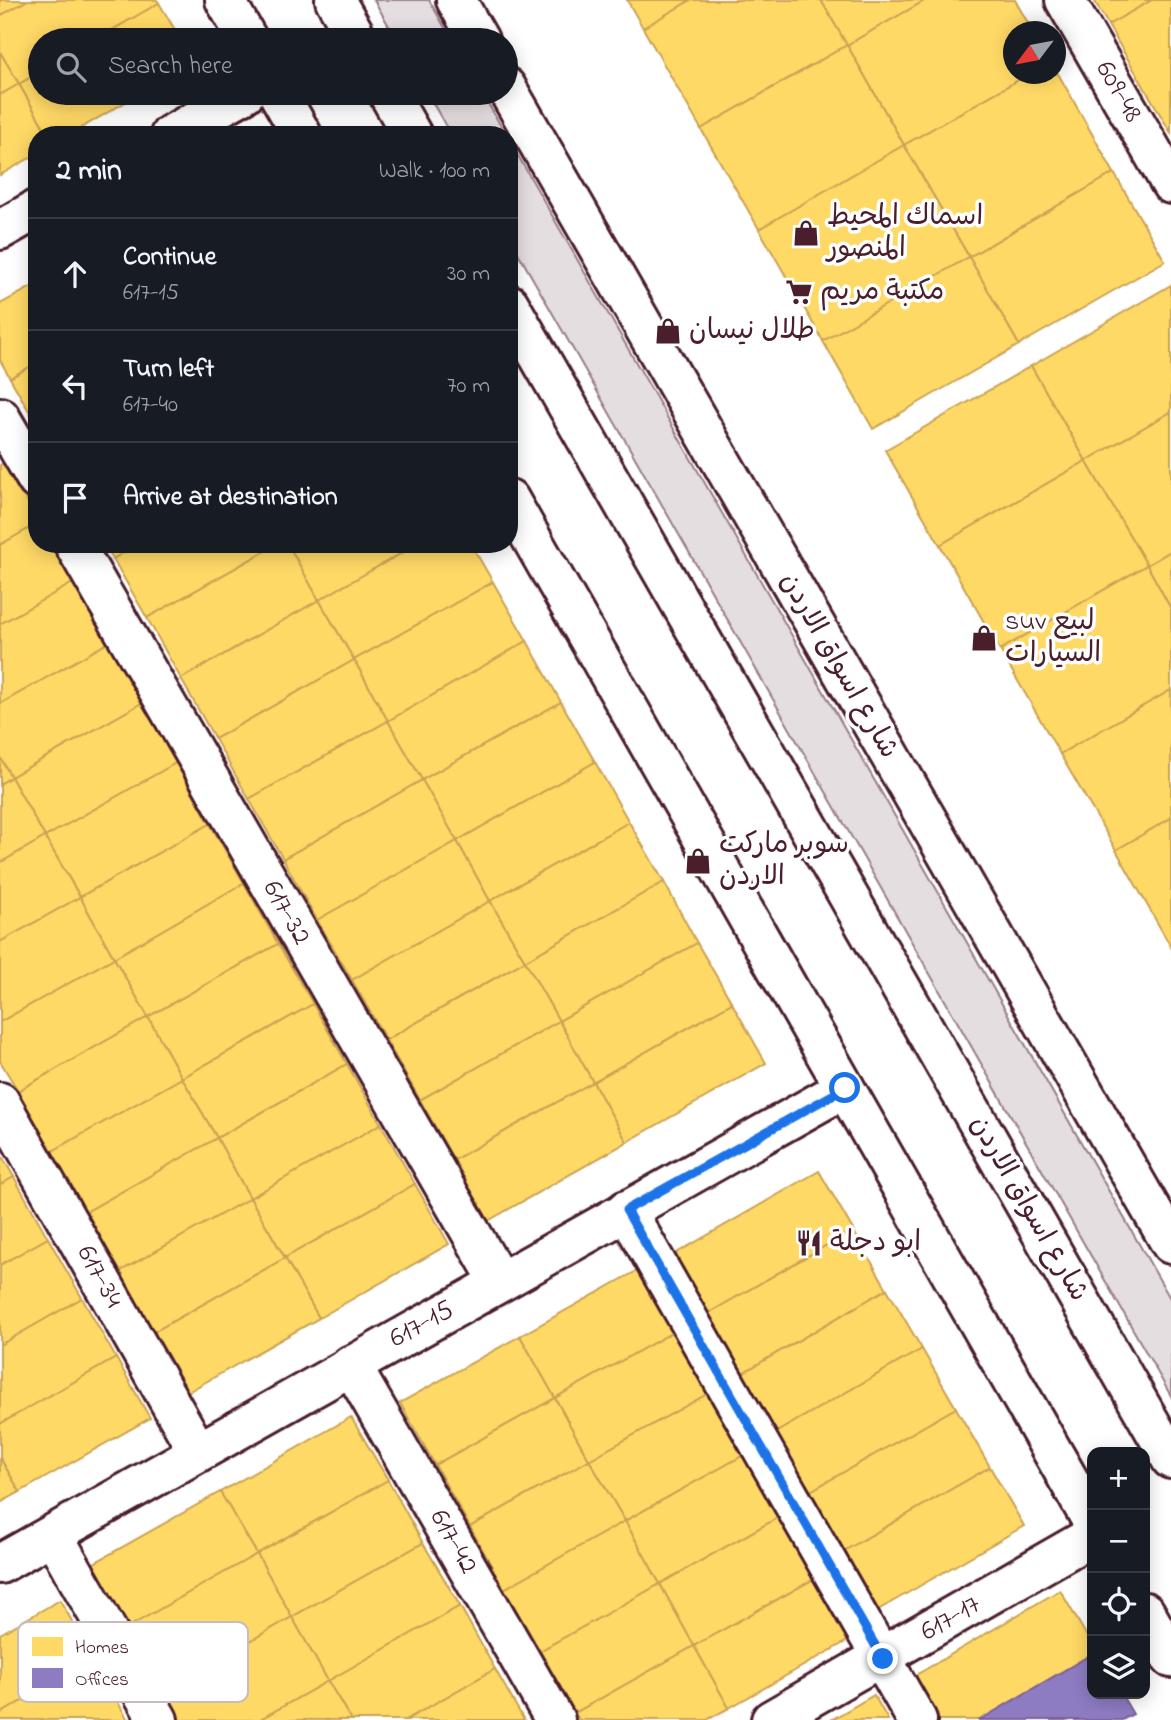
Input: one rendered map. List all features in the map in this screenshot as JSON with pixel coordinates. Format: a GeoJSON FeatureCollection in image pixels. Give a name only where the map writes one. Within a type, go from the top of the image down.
{"type":"FeatureCollection","features":[{"type":"Feature","properties":{"kind":"street"},"geometry":{"type":"LineString","coordinates":[[225,0],[241,28]]}},
{"type":"Feature","properties":{"kind":"street"},"geometry":{"type":"LineString","coordinates":[[335,0],[351,28]]}},
{"type":"Feature","properties":{"kind":"street"},"geometry":{"type":"LineString","coordinates":[[456,0],[472,28]]}},
{"type":"Feature","properties":{"kind":"street","name":"609-48"},"geometry":{"type":"LineString","coordinates":[[1066,0],[1171,184]]}},
{"type":"Feature","properties":{"kind":"street"},"geometry":{"type":"LineString","coordinates":[[186,126],[223,105]]}},
{"type":"Feature","properties":{"kind":"street"},"geometry":{"type":"LineString","coordinates":[[285,105],[297,126]]}},
{"type":"Feature","properties":{"kind":"street"},"geometry":{"type":"LineString","coordinates":[[395,105],[407,126]]}},
{"type":"Feature","properties":{"kind":"street","name":"شارع اسواق الاردن"},"geometry":{"type":"LineString","coordinates":[[516,105],[1171,1244]]}},
{"type":"Feature","properties":{"kind":"street"},"geometry":{"type":"LineString","coordinates":[[0,230],[28,214]]}},
{"type":"Feature","properties":{"kind":"street","name":"شارع اسواق الاردن"},"geometry":{"type":"LineString","coordinates":[[518,320],[1171,1459]]}},
{"type":"Feature","properties":{"kind":"street"},"geometry":{"type":"LineString","coordinates":[[0,417],[28,465]]}},
{"type":"Feature","properties":{"kind":"street"},"geometry":{"type":"LineString","coordinates":[[518,515],[1087,1512]]}},
{"type":"Feature","properties":{"kind":"street","name":"617-32"},"geometry":{"type":"LineString","coordinates":[[79,553],[499,1281]]}},
{"type":"Feature","properties":{"kind":"street","name":"617-15"},"geometry":{"type":"LineString","coordinates":[[0,1564],[845,1088]]}},
{"type":"Feature","properties":{"kind":"street","name":"617-34"},"geometry":{"type":"LineString","coordinates":[[0,1102],[198,1452]]}},
{"type":"Feature","properties":{"kind":"street"},"geometry":{"type":"LineString","coordinates":[[626,1210],[917,1720]]}},
{"type":"Feature","properties":{"kind":"street","name":"617-42"},"geometry":{"type":"LineString","coordinates":[[351,1364],[555,1720]]}},
{"type":"Feature","properties":{"kind":"street"},"geometry":{"type":"LineString","coordinates":[[53,1535],[102,1622]]}},
{"type":"Feature","properties":{"kind":"street","name":"617-17"},"geometry":{"type":"LineString","coordinates":[[771,1720],[883,1659],[1087,1539]]}},
{"type":"Feature","properties":{"kind":"street"},"geometry":{"type":"LineString","coordinates":[[1150,1621],[1171,1658]]}},
{"type":"Feature","properties":{"kind":"street"},"geometry":{"type":"LineString","coordinates":[[148,1702],[158,1720]]}},
{"type":"Feature","properties":{"kind":"shaded area"},"geometry":{"type":"Polygon","coordinates":[[[374,0],[429,0],[445,28],[390,28],[374,0]]]}},
{"type":"Feature","properties":{"kind":"shaded area"},"geometry":{"type":"Polygon","coordinates":[[[434,105],[489,105],[501,126],[446,126],[434,105]]]}},
{"type":"Feature","properties":{"kind":"shaded area"},"geometry":{"type":"Polygon","coordinates":[[[518,156],[1171,1300],[1171,1396],[518,253],[518,156]]]}},
{"type":"Feature","properties":{"kind":"building: Homes"},"geometry":{"type":"Polygon","coordinates":[[[0,0],[28,0],[0,16],[0,0]]]}},
{"type":"Feature","properties":{"kind":"building: Homes"},"geometry":{"type":"Polygon","coordinates":[[[28,0],[157,0],[159,3],[116,28],[28,28],[28,79],[19,84],[0,52],[0,16],[28,0]]]}},
{"type":"Feature","properties":{"kind":"building: Homes"},"geometry":{"type":"Polygon","coordinates":[[[627,0],[691,0],[643,28],[627,0]]]}},
{"type":"Feature","properties":{"kind":"building: Homes"},"geometry":{"type":"Polygon","coordinates":[[[691,0],[821,0],[847,45],[701,129],[643,28],[691,0]]]}},
{"type":"Feature","properties":{"kind":"building: Homes"},"geometry":{"type":"Polygon","coordinates":[[[821,0],[926,0],[847,45],[821,0]]]}},
{"type":"Feature","properties":{"kind":"building: Homes"},"geometry":{"type":"Polygon","coordinates":[[[926,0],[1015,0],[1027,21],[1003,21],[1003,84],[1011,84],[904,145],[847,45],[926,0]]]}},
{"type":"Feature","properties":{"kind":"building: Homes"},"geometry":{"type":"Polygon","coordinates":[[[1094,0],[1152,0],[1108,25],[1094,0]]]}},
{"type":"Feature","properties":{"kind":"building: Homes"},"geometry":{"type":"Polygon","coordinates":[[[1152,0],[1171,0],[1171,133],[1108,25],[1152,0]]]}},
{"type":"Feature","properties":{"kind":"building: Homes"},"geometry":{"type":"Polygon","coordinates":[[[159,3],[174,28],[116,28],[159,3]]]}},
{"type":"Feature","properties":{"kind":"building: Homes"},"geometry":{"type":"Polygon","coordinates":[[[847,45],[904,145],[759,229],[701,129],[847,45]]]}},
{"type":"Feature","properties":{"kind":"building: Homes"},"geometry":{"type":"Polygon","coordinates":[[[0,52],[19,84],[0,95],[0,52]]]}},
{"type":"Feature","properties":{"kind":"building: Homes"},"geometry":{"type":"Polygon","coordinates":[[[28,79],[28,100],[19,84],[28,79]]]}},
{"type":"Feature","properties":{"kind":"building: Homes"},"geometry":{"type":"Polygon","coordinates":[[[19,84],[28,105],[31,105],[43,126],[28,126],[28,159],[0,175],[0,95],[19,84]]]}},
{"type":"Feature","properties":{"kind":"building: Homes"},"geometry":{"type":"Polygon","coordinates":[[[1011,84],[1064,84],[1114,173],[969,257],[904,145],[1011,84]]]}},
{"type":"Feature","properties":{"kind":"building: Homes"},"geometry":{"type":"Polygon","coordinates":[[[31,105],[120,105],[84,126],[43,126],[31,105]]]}},
{"type":"Feature","properties":{"kind":"building: Homes"},"geometry":{"type":"Polygon","coordinates":[[[904,145],[969,257],[823,341],[759,229],[904,145]]]}},
{"type":"Feature","properties":{"kind":"building: Homes"},"geometry":{"type":"Polygon","coordinates":[[[1114,173],[1165,261],[1019,345],[969,257],[1114,173]]]}},
{"type":"Feature","properties":{"kind":"building: Homes"},"geometry":{"type":"Polygon","coordinates":[[[969,257],[1019,345],[873,429],[823,341],[969,257]]]}},
{"type":"Feature","properties":{"kind":"building: Homes"},"geometry":{"type":"Polygon","coordinates":[[[1171,285],[1171,412],[1086,461],[1031,366],[1171,285]]]}},
{"type":"Feature","properties":{"kind":"building: Homes"},"geometry":{"type":"Polygon","coordinates":[[[28,289],[28,368],[10,378],[0,360],[0,304],[28,289]]]}},
{"type":"Feature","properties":{"kind":"building: Homes"},"geometry":{"type":"Polygon","coordinates":[[[1031,366],[1086,461],[940,545],[885,450],[1031,366]]]}},
{"type":"Feature","properties":{"kind":"building: Homes"},"geometry":{"type":"Polygon","coordinates":[[[28,368],[28,409],[10,378],[28,368]]]}},
{"type":"Feature","properties":{"kind":"building: Homes"},"geometry":{"type":"Polygon","coordinates":[[[1171,412],[1171,551],[1147,565],[1086,461],[1171,412]]]}},
{"type":"Feature","properties":{"kind":"building: Homes"},"geometry":{"type":"Polygon","coordinates":[[[1086,461],[1147,565],[1000,650],[940,545],[1086,461]]]}},
{"type":"Feature","properties":{"kind":"building: Homes"},"geometry":{"type":"Polygon","coordinates":[[[5,462],[28,503],[28,529],[0,545],[0,465],[5,462]]]}},
{"type":"Feature","properties":{"kind":"building: Homes"},"geometry":{"type":"Polygon","coordinates":[[[28,529],[28,553],[56,553],[73,583],[0,624],[0,545],[28,529]]]}},
{"type":"Feature","properties":{"kind":"building: Homes"},"geometry":{"type":"Polygon","coordinates":[[[1171,551],[1171,609],[1147,565],[1171,551]]]}},
{"type":"Feature","properties":{"kind":"building: Homes"},"geometry":{"type":"Polygon","coordinates":[[[109,553],[123,553],[113,559],[109,553]]]}},
{"type":"Feature","properties":{"kind":"building: Homes"},"geometry":{"type":"Polygon","coordinates":[[[123,553],[262,553],[147,618],[113,559],[123,553]]]}},
{"type":"Feature","properties":{"kind":"building: Homes"},"geometry":{"type":"Polygon","coordinates":[[[262,553],[293,553],[319,600],[181,679],[147,618],[262,553]]]}},
{"type":"Feature","properties":{"kind":"building: Homes"},"geometry":{"type":"Polygon","coordinates":[[[293,553],[402,553],[319,600],[293,553]]]}},
{"type":"Feature","properties":{"kind":"building: Homes"},"geometry":{"type":"Polygon","coordinates":[[[402,553],[476,553],[493,582],[354,660],[319,600],[402,553]]]}},
{"type":"Feature","properties":{"kind":"building: Homes"},"geometry":{"type":"Polygon","coordinates":[[[1147,565],[1171,609],[1171,690],[1060,754],[1000,650],[1147,565]]]}},
{"type":"Feature","properties":{"kind":"building: Homes"},"geometry":{"type":"Polygon","coordinates":[[[493,582],[527,641],[388,721],[354,660],[493,582]]]}},
{"type":"Feature","properties":{"kind":"building: Homes"},"geometry":{"type":"Polygon","coordinates":[[[73,583],[108,643],[0,704],[0,624],[73,583]]]}},
{"type":"Feature","properties":{"kind":"building: Homes"},"geometry":{"type":"Polygon","coordinates":[[[319,600],[354,660],[215,739],[181,679],[319,600]]]}},
{"type":"Feature","properties":{"kind":"building: Homes"},"geometry":{"type":"Polygon","coordinates":[[[527,641],[561,702],[422,780],[388,721],[527,641]]]}},
{"type":"Feature","properties":{"kind":"building: Homes"},"geometry":{"type":"Polygon","coordinates":[[[108,643],[142,703],[11,777],[0,757],[0,704],[108,643]]]}},
{"type":"Feature","properties":{"kind":"building: Homes"},"geometry":{"type":"Polygon","coordinates":[[[354,660],[388,721],[249,799],[215,739],[354,660]]]}},
{"type":"Feature","properties":{"kind":"building: Homes"},"geometry":{"type":"Polygon","coordinates":[[[1171,690],[1171,818],[1116,850],[1060,754],[1171,690]]]}},
{"type":"Feature","properties":{"kind":"building: Homes"},"geometry":{"type":"Polygon","coordinates":[[[561,702],[595,762],[457,841],[422,780],[561,702]]]}},
{"type":"Feature","properties":{"kind":"building: Homes"},"geometry":{"type":"Polygon","coordinates":[[[142,703],[176,763],[45,837],[11,777],[142,703]]]}},
{"type":"Feature","properties":{"kind":"building: Homes"},"geometry":{"type":"Polygon","coordinates":[[[388,721],[422,780],[283,859],[249,799],[388,721]]]}},
{"type":"Feature","properties":{"kind":"building: Homes"},"geometry":{"type":"Polygon","coordinates":[[[0,757],[11,777],[0,784],[0,757]]]}},
{"type":"Feature","properties":{"kind":"building: Homes"},"geometry":{"type":"Polygon","coordinates":[[[595,762],[629,822],[490,901],[457,841],[595,762]]]}},
{"type":"Feature","properties":{"kind":"building: Homes"},"geometry":{"type":"Polygon","coordinates":[[[176,763],[210,824],[80,897],[45,837],[176,763]]]}},
{"type":"Feature","properties":{"kind":"building: Homes"},"geometry":{"type":"Polygon","coordinates":[[[11,777],[45,837],[0,863],[0,784],[11,777]]]}},
{"type":"Feature","properties":{"kind":"building: Homes"},"geometry":{"type":"Polygon","coordinates":[[[422,780],[457,841],[317,920],[283,859],[422,780]]]}},
{"type":"Feature","properties":{"kind":"building: Homes"},"geometry":{"type":"Polygon","coordinates":[[[1171,818],[1171,947],[1116,850],[1171,818]]]}},
{"type":"Feature","properties":{"kind":"building: Homes"},"geometry":{"type":"Polygon","coordinates":[[[629,822],[664,882],[525,961],[490,901],[629,822]]]}},
{"type":"Feature","properties":{"kind":"building: Homes"},"geometry":{"type":"Polygon","coordinates":[[[210,824],[244,883],[114,958],[80,897],[210,824]]]}},
{"type":"Feature","properties":{"kind":"building: Homes"},"geometry":{"type":"Polygon","coordinates":[[[45,837],[80,897],[0,942],[0,863],[45,837]]]}},
{"type":"Feature","properties":{"kind":"building: Homes"},"geometry":{"type":"Polygon","coordinates":[[[457,841],[490,901],[352,980],[317,920],[457,841]]]}},
{"type":"Feature","properties":{"kind":"building: Homes"},"geometry":{"type":"Polygon","coordinates":[[[664,882],[697,943],[559,1021],[525,961],[664,882]]]}},
{"type":"Feature","properties":{"kind":"building: Homes"},"geometry":{"type":"Polygon","coordinates":[[[244,883],[278,944],[148,1017],[114,958],[244,883]]]}},
{"type":"Feature","properties":{"kind":"building: Homes"},"geometry":{"type":"Polygon","coordinates":[[[80,897],[114,958],[0,1022],[0,942],[80,897]]]}},
{"type":"Feature","properties":{"kind":"building: Homes"},"geometry":{"type":"Polygon","coordinates":[[[490,901],[525,961],[386,1040],[352,980],[490,901]]]}},
{"type":"Feature","properties":{"kind":"building: Homes"},"geometry":{"type":"Polygon","coordinates":[[[697,943],[732,1003],[593,1082],[559,1021],[697,943]]]}},
{"type":"Feature","properties":{"kind":"building: Homes"},"geometry":{"type":"Polygon","coordinates":[[[278,944],[313,1004],[182,1078],[148,1017],[278,944]]]}},
{"type":"Feature","properties":{"kind":"building: Homes"},"geometry":{"type":"Polygon","coordinates":[[[114,958],[148,1017],[18,1091],[0,1061],[0,1022],[114,958]]]}},
{"type":"Feature","properties":{"kind":"building: Homes"},"geometry":{"type":"Polygon","coordinates":[[[525,961],[559,1021],[420,1100],[386,1040],[525,961]]]}},
{"type":"Feature","properties":{"kind":"building: Homes"},"geometry":{"type":"Polygon","coordinates":[[[732,1003],[766,1063],[627,1142],[593,1082],[732,1003]]]}},
{"type":"Feature","properties":{"kind":"building: Homes"},"geometry":{"type":"Polygon","coordinates":[[[313,1004],[347,1064],[217,1138],[182,1078],[313,1004]]]}},
{"type":"Feature","properties":{"kind":"building: Homes"},"geometry":{"type":"Polygon","coordinates":[[[148,1017],[182,1078],[51,1152],[18,1091],[148,1017]]]}},
{"type":"Feature","properties":{"kind":"building: Homes"},"geometry":{"type":"Polygon","coordinates":[[[559,1021],[593,1082],[454,1160],[420,1100],[559,1021]]]}},
{"type":"Feature","properties":{"kind":"building: Homes"},"geometry":{"type":"Polygon","coordinates":[[[347,1064],[381,1124],[250,1198],[217,1138],[347,1064]]]}},
{"type":"Feature","properties":{"kind":"building: Homes"},"geometry":{"type":"Polygon","coordinates":[[[182,1078],[217,1138],[86,1212],[51,1152],[182,1078]]]}},
{"type":"Feature","properties":{"kind":"building: Homes"},"geometry":{"type":"Polygon","coordinates":[[[593,1082],[627,1142],[488,1221],[454,1160],[593,1082]]]}},
{"type":"Feature","properties":{"kind":"building: Homes"},"geometry":{"type":"Polygon","coordinates":[[[381,1124],[415,1184],[285,1258],[250,1198],[381,1124]]]}},
{"type":"Feature","properties":{"kind":"building: Homes"},"geometry":{"type":"Polygon","coordinates":[[[217,1138],[250,1198],[119,1272],[86,1212],[217,1138]]]}},
{"type":"Feature","properties":{"kind":"building: Homes"},"geometry":{"type":"Polygon","coordinates":[[[0,1153],[14,1177],[0,1185],[0,1153]]]}},
{"type":"Feature","properties":{"kind":"building: Homes"},"geometry":{"type":"Polygon","coordinates":[[[819,1171],[853,1230],[707,1314],[673,1255],[819,1171]]]}},
{"type":"Feature","properties":{"kind":"building: Homes"},"geometry":{"type":"Polygon","coordinates":[[[14,1177],[48,1238],[0,1265],[0,1185],[14,1177]]]}},
{"type":"Feature","properties":{"kind":"building: Homes"},"geometry":{"type":"Polygon","coordinates":[[[415,1184],[449,1244],[319,1318],[285,1258],[415,1184]]]}},
{"type":"Feature","properties":{"kind":"building: Homes"},"geometry":{"type":"Polygon","coordinates":[[[250,1198],[285,1258],[154,1332],[119,1272],[250,1198]]]}},
{"type":"Feature","properties":{"kind":"building: Homes"},"geometry":{"type":"Polygon","coordinates":[[[853,1230],[887,1289],[741,1374],[707,1314],[853,1230]]]}},
{"type":"Feature","properties":{"kind":"building: Homes"},"geometry":{"type":"Polygon","coordinates":[[[48,1238],[82,1298],[0,1345],[0,1265],[48,1238]]]}},
{"type":"Feature","properties":{"kind":"building: Homes"},"geometry":{"type":"Polygon","coordinates":[[[285,1258],[319,1318],[188,1392],[154,1332],[285,1258]]]}},
{"type":"Feature","properties":{"kind":"building: Homes"},"geometry":{"type":"Polygon","coordinates":[[[640,1269],[675,1331],[555,1398],[520,1336],[640,1269]]]}},
{"type":"Feature","properties":{"kind":"building: Homes"},"geometry":{"type":"Polygon","coordinates":[[[887,1289],[922,1349],[775,1433],[741,1374],[887,1289]]]}},
{"type":"Feature","properties":{"kind":"building: Homes"},"geometry":{"type":"Polygon","coordinates":[[[82,1298],[116,1358],[0,1424],[0,1345],[82,1298]]]}},
{"type":"Feature","properties":{"kind":"building: Homes"},"geometry":{"type":"Polygon","coordinates":[[[675,1331],[709,1393],[589,1460],[555,1398],[675,1331]]]}},
{"type":"Feature","properties":{"kind":"building: Homes"},"geometry":{"type":"Polygon","coordinates":[[[520,1336],[555,1398],[435,1465],[400,1403],[520,1336]]]}},
{"type":"Feature","properties":{"kind":"building: Homes"},"geometry":{"type":"Polygon","coordinates":[[[922,1349],[956,1408],[809,1492],[775,1433],[922,1349]]]}},
{"type":"Feature","properties":{"kind":"building: Homes"},"geometry":{"type":"Polygon","coordinates":[[[116,1358],[150,1418],[20,1492],[0,1458],[0,1424],[116,1358]]]}},
{"type":"Feature","properties":{"kind":"building: Homes"},"geometry":{"type":"Polygon","coordinates":[[[709,1393],[744,1455],[625,1521],[589,1460],[709,1393]]]}},
{"type":"Feature","properties":{"kind":"building: Homes"},"geometry":{"type":"Polygon","coordinates":[[[555,1398],[589,1460],[470,1527],[435,1465],[555,1398]]]}},
{"type":"Feature","properties":{"kind":"building: Homes"},"geometry":{"type":"Polygon","coordinates":[[[956,1408],[990,1467],[844,1551],[809,1492],[956,1408]]]}},
{"type":"Feature","properties":{"kind":"building: Homes"},"geometry":{"type":"Polygon","coordinates":[[[351,1417],[388,1480],[257,1554],[220,1492],[351,1417]]]}},
{"type":"Feature","properties":{"kind":"building: Homes"},"geometry":{"type":"Polygon","coordinates":[[[744,1455],[779,1517],[660,1584],[625,1521],[744,1455]]]}},
{"type":"Feature","properties":{"kind":"building: Homes"},"geometry":{"type":"Polygon","coordinates":[[[0,1458],[20,1492],[0,1503],[0,1458]]]}},
{"type":"Feature","properties":{"kind":"building: Homes"},"geometry":{"type":"Polygon","coordinates":[[[589,1460],[625,1521],[504,1589],[470,1527],[589,1460]]]}},
{"type":"Feature","properties":{"kind":"building: Homes"},"geometry":{"type":"Polygon","coordinates":[[[990,1467],[1024,1526],[878,1610],[844,1551],[990,1467]]]}},
{"type":"Feature","properties":{"kind":"building: Homes"},"geometry":{"type":"Polygon","coordinates":[[[388,1480],[423,1543],[292,1617],[257,1554],[388,1480]]]}},
{"type":"Feature","properties":{"kind":"building: Homes"},"geometry":{"type":"Polygon","coordinates":[[[220,1492],[257,1554],[137,1622],[121,1622],[89,1566],[220,1492]]]}},
{"type":"Feature","properties":{"kind":"building: Homes"},"geometry":{"type":"Polygon","coordinates":[[[779,1517],[814,1579],[694,1646],[660,1584],[779,1517]]]}},
{"type":"Feature","properties":{"kind":"building: Homes"},"geometry":{"type":"Polygon","coordinates":[[[625,1521],[660,1584],[540,1651],[504,1589],[625,1521]]]}},
{"type":"Feature","properties":{"kind":"building: Homes"},"geometry":{"type":"Polygon","coordinates":[[[423,1543],[460,1606],[328,1681],[292,1617],[423,1543]]]}},
{"type":"Feature","properties":{"kind":"building: Homes"},"geometry":{"type":"Polygon","coordinates":[[[257,1554],[292,1617],[248,1642],[248,1622],[137,1622],[257,1554]]]}},
{"type":"Feature","properties":{"kind":"building: Homes"},"geometry":{"type":"Polygon","coordinates":[[[814,1579],[849,1640],[729,1708],[694,1646],[814,1579]]]}},
{"type":"Feature","properties":{"kind":"building: Homes"},"geometry":{"type":"Polygon","coordinates":[[[660,1584],[694,1646],[575,1713],[540,1651],[660,1584]]]}},
{"type":"Feature","properties":{"kind":"building: Homes"},"geometry":{"type":"Polygon","coordinates":[[[1060,1590],[1087,1636],[1087,1657],[980,1720],[935,1720],[911,1678],[1060,1590]]]}},
{"type":"Feature","properties":{"kind":"building: Homes"},"geometry":{"type":"Polygon","coordinates":[[[60,1600],[72,1622],[21,1622],[60,1600]]]}},
{"type":"Feature","properties":{"kind":"building: Homes"},"geometry":{"type":"Polygon","coordinates":[[[460,1606],[495,1669],[406,1720],[351,1720],[328,1681],[460,1606]]]}},
{"type":"Feature","properties":{"kind":"building: Homes"},"geometry":{"type":"Polygon","coordinates":[[[292,1617],[328,1681],[259,1720],[177,1720],[167,1702],[248,1702],[248,1642],[292,1617]]]}},
{"type":"Feature","properties":{"kind":"building: Homes"},"geometry":{"type":"Polygon","coordinates":[[[18,1624],[18,1702],[21,1702],[0,1714],[0,1634],[18,1624]]]}},
{"type":"Feature","properties":{"kind":"building: Homes"},"geometry":{"type":"Polygon","coordinates":[[[694,1646],[729,1708],[707,1720],[579,1720],[575,1713],[694,1646]]]}},
{"type":"Feature","properties":{"kind":"building: Homes"},"geometry":{"type":"Polygon","coordinates":[[[495,1669],[524,1720],[406,1720],[495,1669]]]}},
{"type":"Feature","properties":{"kind":"building: Homes"},"geometry":{"type":"Polygon","coordinates":[[[328,1681],[351,1720],[259,1720],[328,1681]]]}},
{"type":"Feature","properties":{"kind":"building: Homes"},"geometry":{"type":"Polygon","coordinates":[[[874,1695],[888,1720],[831,1720],[874,1695]]]}},
{"type":"Feature","properties":{"kind":"building: Homes"},"geometry":{"type":"Polygon","coordinates":[[[21,1702],[118,1702],[128,1720],[0,1720],[0,1714],[21,1702]]]}},
{"type":"Feature","properties":{"kind":"building: Offices"},"geometry":{"type":"Polygon","coordinates":[[[1087,1657],[1087,1699],[1124,1699],[1133,1714],[1122,1720],[980,1720],[1087,1657]]]}},
{"type":"Feature","properties":{"kind":"place","name":"اسماك المحيط المنصور"},"geometry":{"type":"Point","coordinates":[806,233]}},
{"type":"Feature","properties":{"kind":"place","name":"مكتبة مريم"},"geometry":{"type":"Point","coordinates":[799,292]}},
{"type":"Feature","properties":{"kind":"place","name":"طلال نيسان"},"geometry":{"type":"Point","coordinates":[668,331]}},
{"type":"Feature","properties":{"kind":"place","name":"suv لبيع السيارات"},"geometry":{"type":"Point","coordinates":[984,638]}},
{"type":"Feature","properties":{"kind":"place","name":"سوبر ماركت الاردن"},"geometry":{"type":"Point","coordinates":[698,861]}},
{"type":"Feature","properties":{"kind":"place","name":"ابو دجلة"},"geometry":{"type":"Point","coordinates":[809,1243]}},
{"type":"Feature","properties":{"kind":"route"},"geometry":{"type":"LineString","coordinates":[[845,1088],[626,1210],[883,1659]]}}]}
